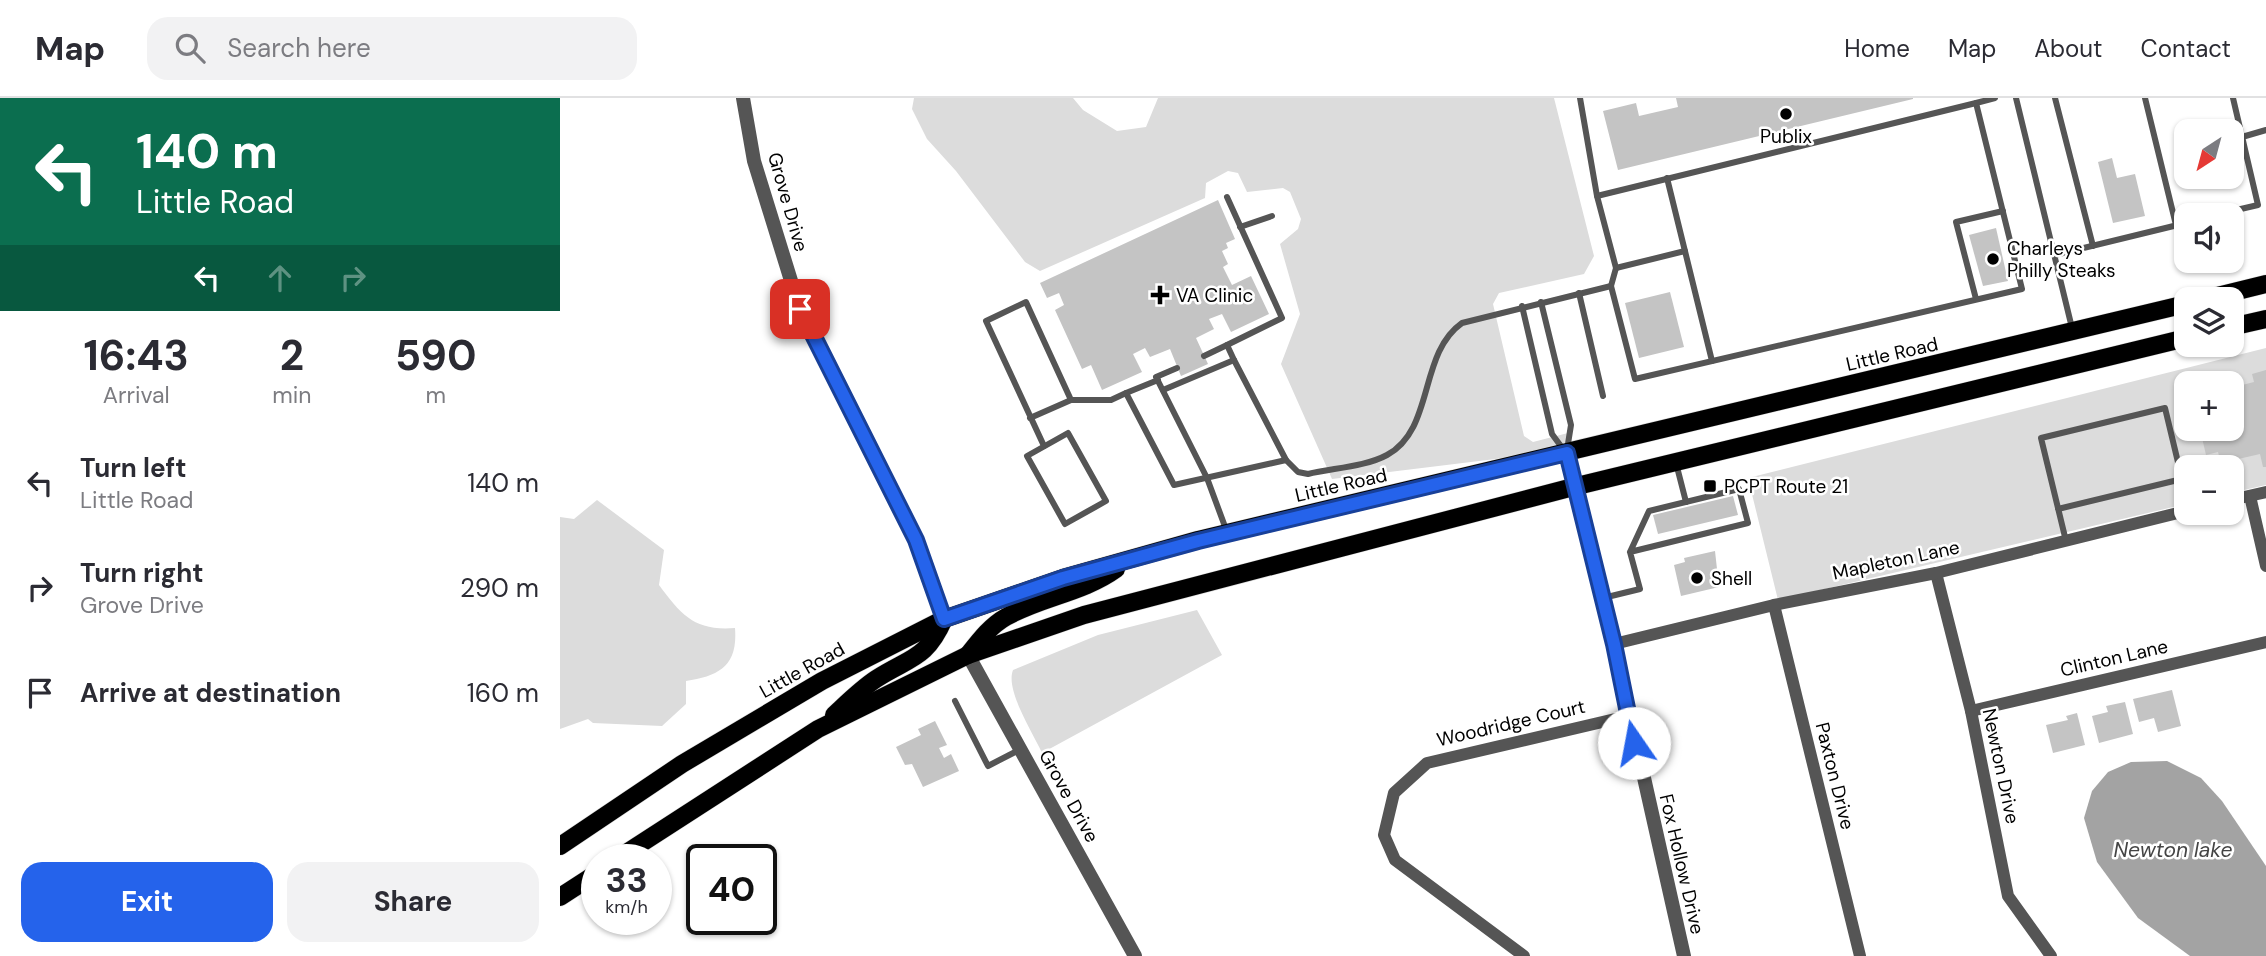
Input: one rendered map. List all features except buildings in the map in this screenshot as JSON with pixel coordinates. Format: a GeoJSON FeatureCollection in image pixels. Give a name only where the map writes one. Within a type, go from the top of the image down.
{"type":"FeatureCollection","features":[{"type":"Feature","properties":{"kind":"main road"},"geometry":{"type":"LineString","coordinates":[[2244,289],[2266,284]]}},
{"type":"Feature","properties":{"kind":"main road","name":"Little Road"},"geometry":{"type":"LineString","coordinates":[[560,846],[682,764],[822,681],[944,619],[1063,578],[1227,534],[2174,307]]}},
{"type":"Feature","properties":{"kind":"main road"},"geometry":{"type":"LineString","coordinates":[[2244,324],[2266,319]]}},
{"type":"Feature","properties":{"kind":"main road"},"geometry":{"type":"LineString","coordinates":[[640,844],[818,729],[968,655],[1084,615],[1577,486],[2174,341]]}},
{"type":"Feature","properties":{"kind":"main road"},"geometry":{"type":"LineString","coordinates":[[968,655],[991,627],[1007,616],[1105,577],[1131,559]]}},
{"type":"Feature","properties":{"kind":"main road"},"geometry":{"type":"LineString","coordinates":[[818,729],[859,691],[930,646],[944,619]]}},
{"type":"Feature","properties":{"kind":"main road"},"geometry":{"type":"LineString","coordinates":[[560,898],[581,884]]}},
{"type":"Feature","properties":{"kind":"street","name":"Grove Drive"},"geometry":{"type":"LineString","coordinates":[[743,98],[754,161],[801,313],[916,540],[944,619]]}},
{"type":"Feature","properties":{"kind":"street","name":"Fox Hollow Drive"},"geometry":{"type":"LineString","coordinates":[[1567,453],[1614,644],[1628,716],[1684,956]]}},
{"type":"Feature","properties":{"kind":"street"},"geometry":{"type":"LineString","coordinates":[[2244,497],[2266,492]]}},
{"type":"Feature","properties":{"kind":"street"},"geometry":{"type":"LineString","coordinates":[[2250,496],[2266,566]]}},
{"type":"Feature","properties":{"kind":"street","name":"Mapleton Lane"},"geometry":{"type":"LineString","coordinates":[[1614,644],[1774,605],[1936,573],[2174,514]]}},
{"type":"Feature","properties":{"kind":"street","name":"Newton Drive"},"geometry":{"type":"LineString","coordinates":[[1936,573],[1970,711],[2008,896],[2051,956]]}},
{"type":"Feature","properties":{"kind":"street","name":"Paxton Drive"},"geometry":{"type":"LineString","coordinates":[[1774,605],[1860,956]]}},
{"type":"Feature","properties":{"kind":"street","name":"Clinton Lane"},"geometry":{"type":"LineString","coordinates":[[1970,711],[2266,642]]}},
{"type":"Feature","properties":{"kind":"street","name":"Grove Drive"},"geometry":{"type":"LineString","coordinates":[[968,655],[1135,956]]}},
{"type":"Feature","properties":{"kind":"street","name":"Woodridge Court"},"geometry":{"type":"LineString","coordinates":[[1524,956],[1395,860],[1384,835],[1394,793],[1427,763],[1628,716]]}},
{"type":"Feature","properties":{"kind":"lane"},"geometry":{"type":"LineString","coordinates":[[1580,98],[1597,196],[1616,268],[1611,286],[1635,379],[2022,289],[1976,103]]}},
{"type":"Feature","properties":{"kind":"lane"},"geometry":{"type":"LineString","coordinates":[[1597,196],[1995,98]]}},
{"type":"Feature","properties":{"kind":"lane"},"geometry":{"type":"LineString","coordinates":[[2016,98],[2073,333]]}},
{"type":"Feature","properties":{"kind":"lane"},"geometry":{"type":"LineString","coordinates":[[2055,98],[2093,246]]}},
{"type":"Feature","properties":{"kind":"lane"},"geometry":{"type":"LineString","coordinates":[[2145,98],[2174,217]]}},
{"type":"Feature","properties":{"kind":"lane"},"geometry":{"type":"LineString","coordinates":[[2233,98],[2238,119]]}},
{"type":"Feature","properties":{"kind":"lane"},"geometry":{"type":"LineString","coordinates":[[2244,136],[2266,130]]}},
{"type":"Feature","properties":{"kind":"lane"},"geometry":{"type":"LineString","coordinates":[[2244,145],[2258,205],[2244,208]]}},
{"type":"Feature","properties":{"kind":"lane"},"geometry":{"type":"LineString","coordinates":[[1667,178],[1712,361]]}},
{"type":"Feature","properties":{"kind":"lane"},"geometry":{"type":"LineString","coordinates":[[1204,356],[1282,318],[1227,197]]}},
{"type":"Feature","properties":{"kind":"lane"},"geometry":{"type":"LineString","coordinates":[[1976,299],[1956,222],[2003,211]]}},
{"type":"Feature","properties":{"kind":"lane"},"geometry":{"type":"LineString","coordinates":[[1240,227],[1272,216]]}},
{"type":"Feature","properties":{"kind":"lane"},"geometry":{"type":"LineString","coordinates":[[2055,255],[2174,226]]}},
{"type":"Feature","properties":{"kind":"lane"},"geometry":{"type":"LineString","coordinates":[[1616,268],[1685,251]]}},
{"type":"Feature","properties":{"kind":"lane"},"geometry":{"type":"LineString","coordinates":[[1227,345],[1286,460],[1298,472],[1308,474],[1385,456],[1405,439],[1414,424],[1437,353],[1453,330],[1472,319],[1611,286]]}},
{"type":"Feature","properties":{"kind":"lane"},"geometry":{"type":"LineString","coordinates":[[1579,293],[1603,396]]}},
{"type":"Feature","properties":{"kind":"lane"},"geometry":{"type":"LineString","coordinates":[[1044,446],[986,321],[1026,302],[1071,400]]}},
{"type":"Feature","properties":{"kind":"lane"},"geometry":{"type":"LineString","coordinates":[[1541,302],[1571,425],[1567,453]]}},
{"type":"Feature","properties":{"kind":"lane"},"geometry":{"type":"LineString","coordinates":[[1522,306],[1552,433],[1567,453]]}},
{"type":"Feature","properties":{"kind":"lane"},"geometry":{"type":"LineString","coordinates":[[1163,390],[1234,359]]}},
{"type":"Feature","properties":{"kind":"lane"},"geometry":{"type":"LineString","coordinates":[[1030,418],[1071,400],[1111,400],[1177,368]]}},
{"type":"Feature","properties":{"kind":"lane"},"geometry":{"type":"LineString","coordinates":[[1157,378],[1207,478],[1227,534]]}},
{"type":"Feature","properties":{"kind":"lane"},"geometry":{"type":"LineString","coordinates":[[1126,393],[1174,485],[1286,460]]}},
{"type":"Feature","properties":{"kind":"lane"},"geometry":{"type":"LineString","coordinates":[[2059,509],[2182,479],[2165,408],[2041,438],[2066,541]]}},
{"type":"Feature","properties":{"kind":"lane"},"geometry":{"type":"LineString","coordinates":[[1068,433],[1106,501],[1065,524],[1027,456],[1044,446],[1068,433]]}},
{"type":"Feature","properties":{"kind":"lane"},"geometry":{"type":"LineString","coordinates":[[1676,462],[1686,502]]}},
{"type":"Feature","properties":{"kind":"lane"},"geometry":{"type":"LineString","coordinates":[[1603,598],[1640,589],[1630,552],[1649,511],[1740,489],[1748,523],[1630,552]]}},
{"type":"Feature","properties":{"kind":"lane"},"geometry":{"type":"LineString","coordinates":[[955,701],[988,766],[1021,749]]}},
{"type":"Feature","properties":{"kind":"shaded area"},"geometry":{"type":"Polygon","coordinates":[[[914,98],[1073,98],[1083,110],[1117,131],[1146,127],[1158,98],[1554,98],[1594,256],[1584,274],[1499,293],[1493,304],[1524,436],[1533,442],[1568,433],[1570,443],[1520,456],[1332,479],[1281,364],[1300,314],[1280,244],[1298,229],[1301,219],[1290,192],[1283,188],[1247,192],[1238,173],[1228,171],[1206,183],[1205,198],[1040,271],[1025,262],[956,171],[927,139],[912,109],[914,98]]]}},
{"type":"Feature","properties":{"kind":"shaded area"},"geometry":{"type":"Polygon","coordinates":[[[2266,348],[2266,485],[2244,490],[2244,455],[2174,455],[2174,507],[1778,600],[1748,478],[2174,371],[2174,441],[2244,441],[2244,371],[2174,371],[2230,357],[2244,357],[2244,354],[2266,348]]]}},
{"type":"Feature","properties":{"kind":"shaded area"},"geometry":{"type":"Polygon","coordinates":[[[597,500],[664,550],[659,585],[683,613],[709,627],[735,628],[730,660],[717,672],[686,681],[686,704],[662,726],[593,723],[588,719],[560,729],[560,517],[574,519],[597,500]]]}},
{"type":"Feature","properties":{"kind":"shaded area"},"geometry":{"type":"Polygon","coordinates":[[[1197,610],[1222,655],[1042,753],[1016,700],[1013,670],[1098,635],[1197,610]]]}},
{"type":"Feature","properties":{"kind":"water","name":"Newton lake"},"geometry":{"type":"Polygon","coordinates":[[[2167,761],[2201,778],[2222,801],[2266,866],[2266,956],[2190,956],[2138,918],[2097,862],[2084,818],[2092,791],[2108,772],[2131,762],[2167,761]]]}},
{"type":"Feature","properties":{"kind":"place","name":"Publix"},"geometry":{"type":"Point","coordinates":[1786,114]}},
{"type":"Feature","properties":{"kind":"place","name":"Charleys Philly Steaks"},"geometry":{"type":"Point","coordinates":[1993,259]}},
{"type":"Feature","properties":{"kind":"place","name":"VA Clinic"},"geometry":{"type":"Point","coordinates":[1160,295]}},
{"type":"Feature","properties":{"kind":"place","name":"PCPT Route 21"},"geometry":{"type":"Point","coordinates":[1710,486]}},
{"type":"Feature","properties":{"kind":"place","name":"Shell"},"geometry":{"type":"Point","coordinates":[1697,578]}},
{"type":"Feature","properties":{"kind":"route"},"geometry":{"type":"LineString","coordinates":[[800,309],[836,387],[916,540],[944,619],[1063,578],[1198,541],[1567,453],[1614,644],[1634,743]]}}]}
